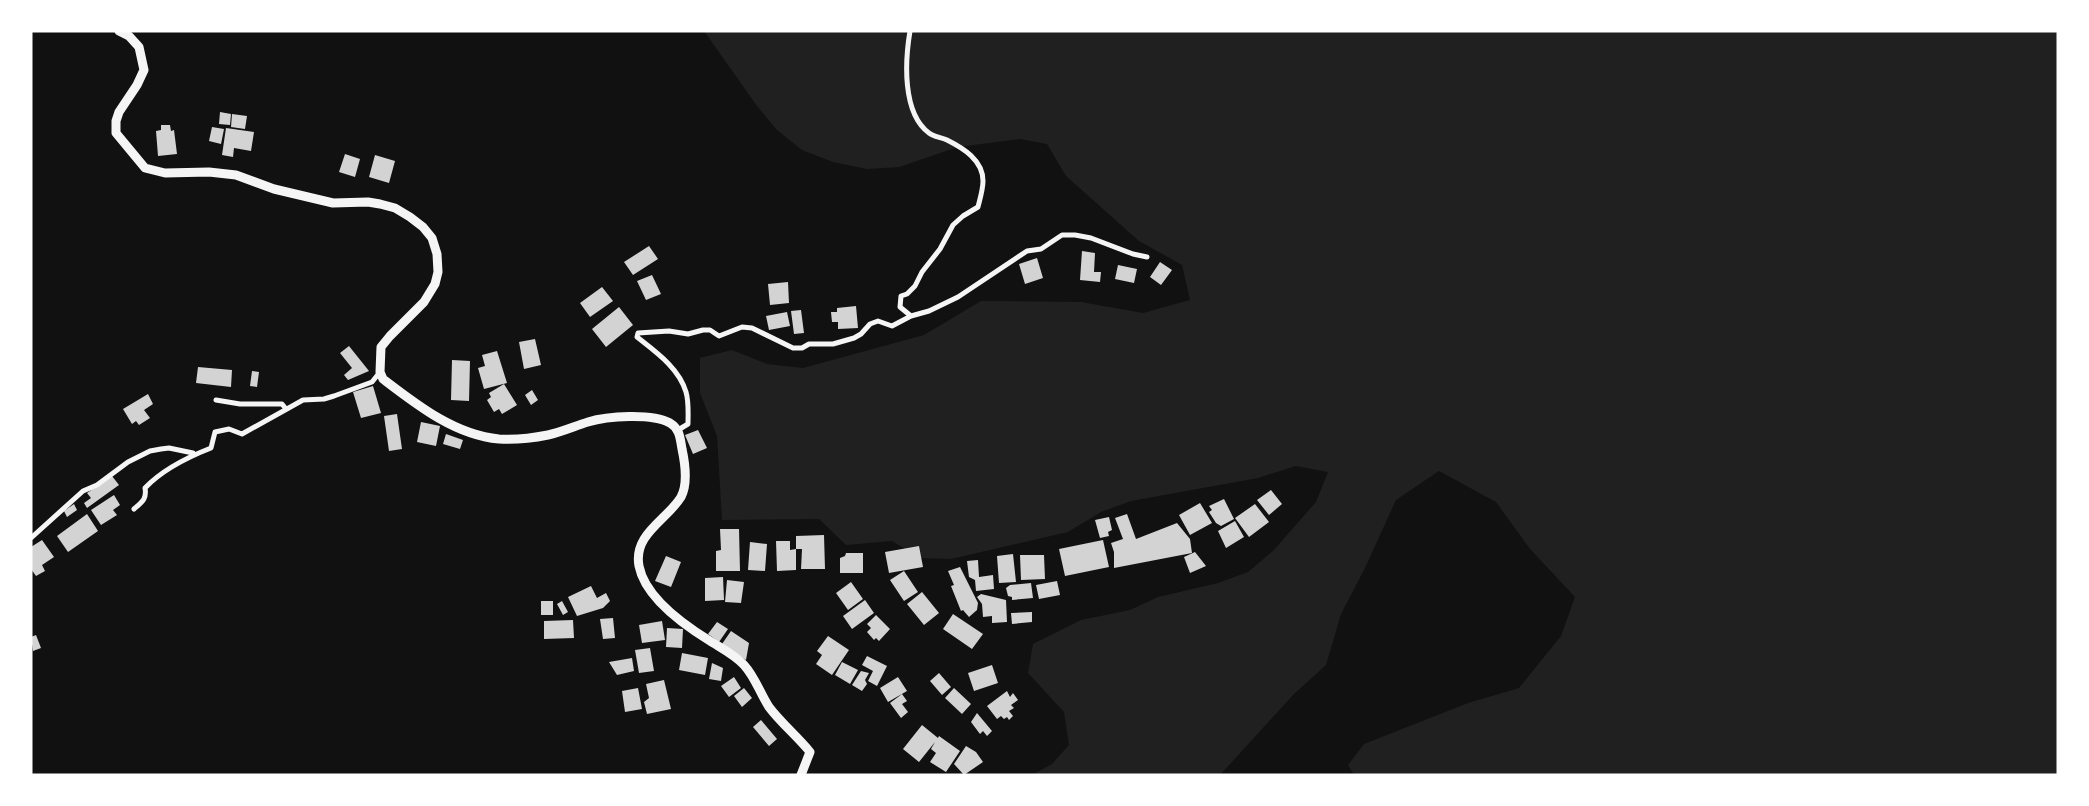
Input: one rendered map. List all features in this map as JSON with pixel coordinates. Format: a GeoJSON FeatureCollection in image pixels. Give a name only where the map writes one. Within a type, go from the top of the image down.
{"type":"FeatureCollection","features":[{"type":"Feature","properties":{"kind":"street"},"geometry":{"type":"LineString","coordinates":[[120,31],[130,36],[139,46],[144,70],[138,85],[119,112],[116,121],[116,133],[145,168],[165,173],[209,172],[236,176],[274,189],[333,203],[368,202],[380,204],[395,208],[410,217],[423,227],[432,238],[437,254],[438,272],[435,284],[424,302],[381,347],[380,372],[383,379],[426,411],[453,425],[500,439],[548,435],[601,418],[637,416],[656,418],[670,423],[678,430],[684,458],[685,486],[680,498],[647,534],[640,548],[638,562],[640,573],[660,603],[686,625],[744,664],[769,706],[810,752],[800,775]]}},
{"type":"Feature","properties":{"kind":"street"},"geometry":{"type":"LineString","coordinates":[[910,31],[907,79],[913,114],[930,134],[945,139],[970,154],[979,164],[984,180],[978,207],[963,216],[954,225],[940,249],[922,272],[915,286],[907,294],[901,296],[900,307],[911,316]]}},
{"type":"Feature","properties":{"kind":"street"},"geometry":{"type":"LineString","coordinates":[[678,430],[688,424],[686,391],[674,370],[659,353],[636,337],[638,333],[669,331],[688,334],[710,330],[719,336],[742,327],[752,328],[793,348],[802,348],[809,344],[833,344],[854,338],[861,334],[870,324],[878,321],[892,326],[911,316],[930,311],[958,297],[1027,251],[1041,250],[1062,236],[1075,235],[1091,238],[1133,254],[1147,257]]}},
{"type":"Feature","properties":{"kind":"street"},"geometry":{"type":"LineString","coordinates":[[134,509],[144,500],[145,488],[151,482],[172,466],[211,448],[215,432],[229,429],[242,434],[303,400],[324,399],[358,388],[372,382],[380,372]]}},
{"type":"Feature","properties":{"kind":"street"},"geometry":{"type":"LineString","coordinates":[[216,400],[240,404],[282,404],[286,408]]}},
{"type":"Feature","properties":{"kind":"street"},"geometry":{"type":"LineString","coordinates":[[31,538],[83,491],[96,485],[128,462],[150,451],[168,448],[189,454],[201,452]]}},
{"type":"Feature","properties":{"kind":"shaded area"},"geometry":{"type":"Polygon","coordinates":[[[704,31],[2058,31],[2058,775],[1354,775],[1348,765],[1364,744],[1468,703],[1519,688],[1561,636],[1575,597],[1530,549],[1496,502],[1439,471],[1396,500],[1365,568],[1341,614],[1326,665],[1294,694],[1220,775],[1032,775],[1052,764],[1069,745],[1064,712],[1028,673],[1033,644],[1081,620],[1130,610],[1158,597],[1218,583],[1248,572],[1273,551],[1316,502],[1328,472],[1296,466],[1258,478],[1131,501],[1101,512],[1068,532],[951,559],[920,558],[892,541],[846,545],[819,519],[722,520],[717,436],[700,393],[700,358],[732,350],[767,364],[803,368],[924,335],[981,301],[1081,302],[1143,313],[1190,300],[1182,265],[1139,241],[1066,176],[1047,144],[1020,139],[958,147],[899,167],[867,169],[833,162],[802,150],[777,130],[757,106],[704,31]]]}},
{"type":"Feature","properties":{"kind":"building"},"geometry":{"type":"Polygon","coordinates":[[[220,112],[231,114],[230,125],[219,124],[220,112]]]}},
{"type":"Feature","properties":{"kind":"building"},"geometry":{"type":"Polygon","coordinates":[[[232,114],[247,116],[245,129],[231,127],[232,114]]]}},
{"type":"Feature","properties":{"kind":"building"},"geometry":{"type":"Polygon","coordinates":[[[161,125],[170,125],[171,131],[174,130],[177,154],[158,156],[156,131],[161,130],[161,125]]]}},
{"type":"Feature","properties":{"kind":"building"},"geometry":{"type":"Polygon","coordinates":[[[212,127],[224,129],[221,144],[209,141],[212,127]]]}},
{"type":"Feature","properties":{"kind":"building"},"geometry":{"type":"Polygon","coordinates":[[[226,128],[254,132],[251,151],[234,148],[233,157],[222,155],[226,128]]]}},
{"type":"Feature","properties":{"kind":"building"},"geometry":{"type":"Polygon","coordinates":[[[345,154],[360,159],[355,177],[339,172],[345,154]]]}},
{"type":"Feature","properties":{"kind":"building"},"geometry":{"type":"Polygon","coordinates":[[[375,155],[395,161],[389,183],[369,177],[375,155]]]}},
{"type":"Feature","properties":{"kind":"building"},"geometry":{"type":"Polygon","coordinates":[[[649,246],[658,259],[633,275],[624,262],[649,246]]]}},
{"type":"Feature","properties":{"kind":"building"},"geometry":{"type":"Polygon","coordinates":[[[1082,251],[1095,253],[1094,272],[1101,272],[1100,282],[1080,280],[1082,251]]]}},
{"type":"Feature","properties":{"kind":"building"},"geometry":{"type":"Polygon","coordinates":[[[1037,258],[1043,278],[1025,284],[1019,264],[1037,258]]]}},
{"type":"Feature","properties":{"kind":"building"},"geometry":{"type":"Polygon","coordinates":[[[1160,262],[1172,270],[1161,285],[1150,277],[1160,262]]]}},
{"type":"Feature","properties":{"kind":"building"},"geometry":{"type":"Polygon","coordinates":[[[1118,265],[1137,269],[1134,283],[1115,279],[1118,265]]]}},
{"type":"Feature","properties":{"kind":"building"},"geometry":{"type":"Polygon","coordinates":[[[652,275],[661,294],[646,300],[637,281],[652,275]]]}},
{"type":"Feature","properties":{"kind":"building"},"geometry":{"type":"Polygon","coordinates":[[[788,282],[789,303],[770,305],[768,284],[788,282]]]}},
{"type":"Feature","properties":{"kind":"building"},"geometry":{"type":"Polygon","coordinates":[[[602,287],[613,301],[590,317],[580,303],[602,287]]]}},
{"type":"Feature","properties":{"kind":"building"},"geometry":{"type":"Polygon","coordinates":[[[856,306],[858,328],[838,329],[838,322],[832,322],[831,312],[837,312],[837,308],[856,306]]]}},
{"type":"Feature","properties":{"kind":"building"},"geometry":{"type":"Polygon","coordinates":[[[619,307],[633,325],[606,347],[592,329],[619,307]]]}},
{"type":"Feature","properties":{"kind":"building"},"geometry":{"type":"Polygon","coordinates":[[[801,310],[804,333],[794,334],[791,311],[801,310]]]}},
{"type":"Feature","properties":{"kind":"building"},"geometry":{"type":"Polygon","coordinates":[[[787,312],[790,326],[769,330],[766,316],[787,312]]]}},
{"type":"Feature","properties":{"kind":"building"},"geometry":{"type":"Polygon","coordinates":[[[535,339],[541,365],[524,369],[519,342],[535,339]]]}},
{"type":"Feature","properties":{"kind":"building"},"geometry":{"type":"Polygon","coordinates":[[[349,346],[369,371],[348,380],[344,375],[352,368],[340,353],[349,346]]]}},
{"type":"Feature","properties":{"kind":"building"},"geometry":{"type":"Polygon","coordinates":[[[497,351],[507,383],[484,389],[478,368],[485,366],[482,355],[497,351]]]}},
{"type":"Feature","properties":{"kind":"building"},"geometry":{"type":"Polygon","coordinates":[[[452,360],[470,361],[469,401],[451,400],[452,360]]]}},
{"type":"Feature","properties":{"kind":"building"},"geometry":{"type":"Polygon","coordinates":[[[198,367],[232,370],[231,387],[196,383],[198,367]]]}},
{"type":"Feature","properties":{"kind":"building"},"geometry":{"type":"Polygon","coordinates":[[[252,371],[259,372],[257,387],[250,386],[252,371]]]}},
{"type":"Feature","properties":{"kind":"building"},"geometry":{"type":"Polygon","coordinates":[[[504,384],[517,405],[502,414],[499,409],[494,412],[487,400],[491,397],[489,393],[504,384]]]}},
{"type":"Feature","properties":{"kind":"building"},"geometry":{"type":"Polygon","coordinates":[[[373,386],[381,413],[361,418],[353,392],[373,386]]]}},
{"type":"Feature","properties":{"kind":"building"},"geometry":{"type":"Polygon","coordinates":[[[532,390],[538,400],[531,405],[525,395],[532,390]]]}},
{"type":"Feature","properties":{"kind":"building"},"geometry":{"type":"Polygon","coordinates":[[[148,394],[153,404],[144,410],[150,418],[139,425],[136,421],[132,424],[123,409],[148,394]]]}},
{"type":"Feature","properties":{"kind":"building"},"geometry":{"type":"Polygon","coordinates":[[[397,414],[402,449],[389,451],[384,416],[397,414]]]}},
{"type":"Feature","properties":{"kind":"building"},"geometry":{"type":"Polygon","coordinates":[[[421,422],[440,426],[436,446],[417,442],[421,422]]]}},
{"type":"Feature","properties":{"kind":"building"},"geometry":{"type":"Polygon","coordinates":[[[698,430],[707,448],[693,454],[685,435],[698,430]]]}},
{"type":"Feature","properties":{"kind":"building"},"geometry":{"type":"Polygon","coordinates":[[[446,434],[463,440],[460,449],[443,444],[446,434]]]}},
{"type":"Feature","properties":{"kind":"building"},"geometry":{"type":"Polygon","coordinates":[[[112,476],[119,485],[87,508],[84,503],[91,498],[87,493],[112,476]]]}},
{"type":"Feature","properties":{"kind":"building"},"geometry":{"type":"Polygon","coordinates":[[[1271,490],[1282,504],[1269,515],[1257,500],[1271,490]]]}},
{"type":"Feature","properties":{"kind":"building"},"geometry":{"type":"Polygon","coordinates":[[[114,495],[120,505],[113,510],[117,515],[101,525],[91,510],[114,495]]]}},
{"type":"Feature","properties":{"kind":"building"},"geometry":{"type":"Polygon","coordinates":[[[1224,499],[1234,519],[1221,526],[1216,523],[1209,512],[1212,510],[1209,506],[1224,499]]]}},
{"type":"Feature","properties":{"kind":"building"},"geometry":{"type":"Polygon","coordinates":[[[1200,503],[1212,523],[1190,535],[1179,515],[1200,503]]]}},
{"type":"Feature","properties":{"kind":"building"},"geometry":{"type":"Polygon","coordinates":[[[74,504],[77,510],[67,517],[64,511],[74,504]]]}},
{"type":"Feature","properties":{"kind":"building"},"geometry":{"type":"Polygon","coordinates":[[[1255,504],[1269,522],[1249,537],[1235,518],[1255,504]]]}},
{"type":"Feature","properties":{"kind":"building"},"geometry":{"type":"Polygon","coordinates":[[[87,514],[98,531],[68,552],[57,536],[87,514]]]}},
{"type":"Feature","properties":{"kind":"building"},"geometry":{"type":"Polygon","coordinates":[[[1127,514],[1136,539],[1177,523],[1190,539],[1192,553],[1114,568],[1114,552],[1111,543],[1123,539],[1115,518],[1127,514]]]}},
{"type":"Feature","properties":{"kind":"building"},"geometry":{"type":"Polygon","coordinates":[[[1109,517],[1112,530],[1108,532],[1109,536],[1100,538],[1095,520],[1109,517]]]}},
{"type":"Feature","properties":{"kind":"building"},"geometry":{"type":"Polygon","coordinates":[[[1235,521],[1244,537],[1226,548],[1218,531],[1235,521]]]}},
{"type":"Feature","properties":{"kind":"building"},"geometry":{"type":"Polygon","coordinates":[[[720,529],[739,529],[740,571],[716,571],[716,551],[721,550],[720,529]]]}},
{"type":"Feature","properties":{"kind":"building"},"geometry":{"type":"Polygon","coordinates":[[[824,535],[825,569],[801,569],[802,549],[796,549],[796,536],[824,535]]]}},
{"type":"Feature","properties":{"kind":"building"},"geometry":{"type":"Polygon","coordinates":[[[42,540],[54,557],[42,565],[45,571],[36,576],[31,569],[31,547],[42,540]]]}},
{"type":"Feature","properties":{"kind":"building"},"geometry":{"type":"Polygon","coordinates":[[[1103,540],[1109,567],[1065,576],[1059,549],[1103,540]]]}},
{"type":"Feature","properties":{"kind":"building"},"geometry":{"type":"Polygon","coordinates":[[[776,541],[790,541],[790,550],[796,549],[796,570],[777,571],[776,541]]]}},
{"type":"Feature","properties":{"kind":"building"},"geometry":{"type":"Polygon","coordinates":[[[750,542],[767,544],[765,571],[748,570],[750,542]]]}},
{"type":"Feature","properties":{"kind":"building"},"geometry":{"type":"Polygon","coordinates":[[[919,546],[923,567],[889,573],[885,552],[919,546]]]}},
{"type":"Feature","properties":{"kind":"building"},"geometry":{"type":"Polygon","coordinates":[[[1195,552],[1206,566],[1190,573],[1184,557],[1195,552]]]}},
{"type":"Feature","properties":{"kind":"building"},"geometry":{"type":"Polygon","coordinates":[[[846,553],[863,553],[863,573],[840,573],[840,558],[845,556],[846,553]]]}},
{"type":"Feature","properties":{"kind":"building"},"geometry":{"type":"Polygon","coordinates":[[[1013,554],[1016,582],[999,583],[997,556],[1013,554]]]}},
{"type":"Feature","properties":{"kind":"building"},"geometry":{"type":"Polygon","coordinates":[[[1020,555],[1044,555],[1045,579],[1021,580],[1020,555]]]}},
{"type":"Feature","properties":{"kind":"building"},"geometry":{"type":"Polygon","coordinates":[[[666,556],[681,562],[671,587],[655,581],[666,556]]]}},
{"type":"Feature","properties":{"kind":"building"},"geometry":{"type":"Polygon","coordinates":[[[978,560],[979,577],[993,575],[994,589],[976,591],[975,580],[969,577],[967,561],[978,560]]]}},
{"type":"Feature","properties":{"kind":"building"},"geometry":{"type":"Polygon","coordinates":[[[960,567],[978,603],[977,610],[969,617],[963,610],[961,611],[951,586],[954,585],[948,571],[960,567]]]}},
{"type":"Feature","properties":{"kind":"building"},"geometry":{"type":"Polygon","coordinates":[[[904,571],[918,592],[904,601],[890,580],[904,571]]]}},
{"type":"Feature","properties":{"kind":"building"},"geometry":{"type":"Polygon","coordinates":[[[723,577],[724,600],[705,601],[705,578],[723,577]]]}},
{"type":"Feature","properties":{"kind":"building"},"geometry":{"type":"Polygon","coordinates":[[[727,580],[744,582],[741,603],[725,602],[727,580]]]}},
{"type":"Feature","properties":{"kind":"building"},"geometry":{"type":"Polygon","coordinates":[[[1057,581],[1060,595],[1039,599],[1036,585],[1057,581]]]}},
{"type":"Feature","properties":{"kind":"building"},"geometry":{"type":"Polygon","coordinates":[[[851,582],[863,599],[848,610],[836,593],[851,582]]]}},
{"type":"Feature","properties":{"kind":"building"},"geometry":{"type":"Polygon","coordinates":[[[1031,583],[1033,598],[1012,600],[1012,597],[1008,596],[1006,588],[1010,585],[1031,583]]]}},
{"type":"Feature","properties":{"kind":"building"},"geometry":{"type":"Polygon","coordinates":[[[591,586],[597,598],[606,593],[610,601],[603,608],[577,616],[568,597],[591,586]]]}},
{"type":"Feature","properties":{"kind":"building"},"geometry":{"type":"Polygon","coordinates":[[[922,592],[939,613],[924,625],[907,604],[922,592]]]}},
{"type":"Feature","properties":{"kind":"building"},"geometry":{"type":"Polygon","coordinates":[[[981,594],[1006,600],[1007,622],[992,623],[992,616],[983,617],[982,604],[977,597],[981,594]]]}},
{"type":"Feature","properties":{"kind":"building"},"geometry":{"type":"Polygon","coordinates":[[[865,600],[874,613],[852,629],[843,616],[865,600]]]}},
{"type":"Feature","properties":{"kind":"building"},"geometry":{"type":"Polygon","coordinates":[[[541,601],[553,601],[553,615],[541,615],[541,601]]]}},
{"type":"Feature","properties":{"kind":"building"},"geometry":{"type":"Polygon","coordinates":[[[562,601],[568,612],[563,615],[557,604],[562,601]]]}},
{"type":"Feature","properties":{"kind":"building"},"geometry":{"type":"Polygon","coordinates":[[[1032,612],[1032,622],[1012,624],[1011,613],[1032,612]]]}},
{"type":"Feature","properties":{"kind":"building"},"geometry":{"type":"Polygon","coordinates":[[[953,614],[983,634],[972,649],[943,629],[953,614]]]}},
{"type":"Feature","properties":{"kind":"building"},"geometry":{"type":"Polygon","coordinates":[[[876,615],[890,629],[879,641],[876,638],[874,640],[867,632],[871,628],[867,624],[876,615]]]}},
{"type":"Feature","properties":{"kind":"building"},"geometry":{"type":"Polygon","coordinates":[[[613,618],[615,638],[603,639],[600,619],[613,618]]]}},
{"type":"Feature","properties":{"kind":"building"},"geometry":{"type":"Polygon","coordinates":[[[573,620],[574,638],[544,639],[544,621],[573,620]]]}},
{"type":"Feature","properties":{"kind":"building"},"geometry":{"type":"Polygon","coordinates":[[[662,621],[665,640],[642,643],[639,625],[662,621]]]}},
{"type":"Feature","properties":{"kind":"building"},"geometry":{"type":"Polygon","coordinates":[[[717,622],[728,629],[719,642],[708,634],[717,622]]]}},
{"type":"Feature","properties":{"kind":"building"},"geometry":{"type":"Polygon","coordinates":[[[667,628],[683,629],[682,648],[666,647],[667,628]]]}},
{"type":"Feature","properties":{"kind":"building"},"geometry":{"type":"Polygon","coordinates":[[[731,631],[749,643],[746,660],[722,644],[731,631]]]}},
{"type":"Feature","properties":{"kind":"building"},"geometry":{"type":"Polygon","coordinates":[[[36,635],[41,648],[33,651],[31,637],[36,635]]]}},
{"type":"Feature","properties":{"kind":"building"},"geometry":{"type":"Polygon","coordinates":[[[828,636],[849,650],[832,675],[816,664],[822,655],[817,651],[828,636]]]}},
{"type":"Feature","properties":{"kind":"building"},"geometry":{"type":"Polygon","coordinates":[[[650,648],[654,671],[639,673],[635,650],[650,648]]]}},
{"type":"Feature","properties":{"kind":"building"},"geometry":{"type":"Polygon","coordinates":[[[682,653],[708,658],[705,675],[679,670],[682,653]]]}},
{"type":"Feature","properties":{"kind":"building"},"geometry":{"type":"Polygon","coordinates":[[[867,656],[887,666],[877,686],[868,681],[873,671],[862,665],[867,656]]]}},
{"type":"Feature","properties":{"kind":"building"},"geometry":{"type":"Polygon","coordinates":[[[632,658],[634,671],[617,675],[609,662],[632,658]]]}},
{"type":"Feature","properties":{"kind":"building"},"geometry":{"type":"Polygon","coordinates":[[[842,662],[858,670],[850,684],[835,675],[842,662]]]}},
{"type":"Feature","properties":{"kind":"building"},"geometry":{"type":"Polygon","coordinates":[[[712,663],[723,668],[721,681],[709,679],[712,663]]]}},
{"type":"Feature","properties":{"kind":"building"},"geometry":{"type":"Polygon","coordinates":[[[992,665],[998,683],[974,691],[968,673],[992,665]]]}},
{"type":"Feature","properties":{"kind":"building"},"geometry":{"type":"Polygon","coordinates":[[[861,671],[869,673],[865,680],[867,684],[862,691],[852,685],[861,671]]]}},
{"type":"Feature","properties":{"kind":"building"},"geometry":{"type":"Polygon","coordinates":[[[939,673],[951,687],[942,695],[930,681],[939,673]]]}},
{"type":"Feature","properties":{"kind":"building"},"geometry":{"type":"Polygon","coordinates":[[[734,677],[741,688],[729,697],[721,686],[734,677]]]}},
{"type":"Feature","properties":{"kind":"building"},"geometry":{"type":"Polygon","coordinates":[[[898,677],[907,691],[888,702],[880,688],[898,677]]]}},
{"type":"Feature","properties":{"kind":"building"},"geometry":{"type":"Polygon","coordinates":[[[664,680],[671,709],[647,714],[644,702],[649,698],[646,684],[664,680]]]}},
{"type":"Feature","properties":{"kind":"building"},"geometry":{"type":"Polygon","coordinates":[[[638,688],[642,709],[625,712],[622,691],[638,688]]]}},
{"type":"Feature","properties":{"kind":"building"},"geometry":{"type":"Polygon","coordinates":[[[744,688],[752,698],[742,707],[734,696],[744,688]]]}},
{"type":"Feature","properties":{"kind":"building"},"geometry":{"type":"Polygon","coordinates":[[[954,688],[971,704],[962,714],[945,698],[954,688]]]}},
{"type":"Feature","properties":{"kind":"building"},"geometry":{"type":"Polygon","coordinates":[[[1007,691],[1010,697],[1013,693],[1018,700],[1011,705],[1014,708],[1009,711],[1013,716],[1009,720],[1007,717],[1004,719],[1001,716],[997,719],[987,706],[1007,691]]]}},
{"type":"Feature","properties":{"kind":"building"},"geometry":{"type":"Polygon","coordinates":[[[902,694],[907,701],[902,704],[908,712],[901,718],[890,703],[902,694]]]}},
{"type":"Feature","properties":{"kind":"building"},"geometry":{"type":"Polygon","coordinates":[[[977,713],[992,731],[987,736],[983,731],[980,734],[971,722],[977,713]]]}},
{"type":"Feature","properties":{"kind":"building"},"geometry":{"type":"Polygon","coordinates":[[[761,720],[777,739],[769,746],[753,727],[761,720]]]}},
{"type":"Feature","properties":{"kind":"building"},"geometry":{"type":"Polygon","coordinates":[[[922,725],[938,738],[939,736],[960,751],[946,772],[930,762],[936,753],[931,749],[935,742],[919,762],[903,749],[922,725]]]}},
{"type":"Feature","properties":{"kind":"building"},"geometry":{"type":"Polygon","coordinates":[[[966,746],[976,752],[983,762],[964,775],[954,764],[966,746]]]}}]}
